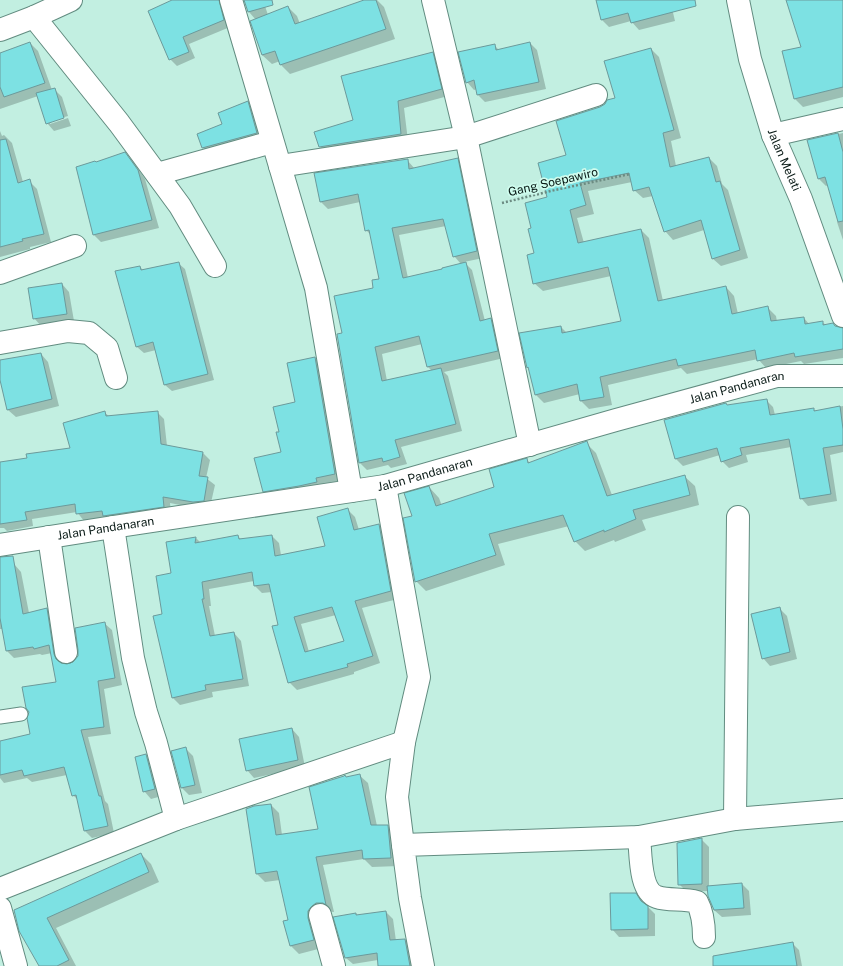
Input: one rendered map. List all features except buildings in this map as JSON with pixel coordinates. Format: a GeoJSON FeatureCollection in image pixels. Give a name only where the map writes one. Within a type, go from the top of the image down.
{"type":"FeatureCollection","features":[{"type":"Feature","properties":{"kind":"street"},"geometry":{"type":"LineString","coordinates":[[0,30],[34,17],[71,0]]}},
{"type":"Feature","properties":{"kind":"street"},"geometry":{"type":"LineString","coordinates":[[232,0],[272,142],[316,288],[351,491]]}},
{"type":"Feature","properties":{"kind":"street"},"geometry":{"type":"LineString","coordinates":[[433,0],[466,137],[530,445]]}},
{"type":"Feature","properties":{"kind":"street","name":"Jalan Melati"},"geometry":{"type":"LineString","coordinates":[[738,0],[750,59],[773,135],[801,199],[843,316]]}},
{"type":"Feature","properties":{"kind":"street"},"geometry":{"type":"LineString","coordinates":[[34,17],[119,123],[157,174],[180,206],[215,266]]}},
{"type":"Feature","properties":{"kind":"street"},"geometry":{"type":"LineString","coordinates":[[280,166],[466,137],[596,95]]}},
{"type":"Feature","properties":{"kind":"street"},"geometry":{"type":"LineString","coordinates":[[773,135],[843,120]]}},
{"type":"Feature","properties":{"kind":"street"},"geometry":{"type":"LineString","coordinates":[[157,174],[272,142]]}},
{"type":"Feature","properties":{"kind":"street"},"geometry":{"type":"LineString","coordinates":[[0,273],[75,246]]}},
{"type":"Feature","properties":{"kind":"street"},"geometry":{"type":"LineString","coordinates":[[0,343],[68,331],[89,332],[107,348],[116,378]]}},
{"type":"Feature","properties":{"kind":"street","name":"Jalan Pandanaran"},"geometry":{"type":"LineString","coordinates":[[0,545],[113,526],[385,486],[778,376],[843,376]]}},
{"type":"Feature","properties":{"kind":"street"},"geometry":{"type":"LineString","coordinates":[[385,486],[419,677],[404,742],[397,797],[410,898],[423,966]]}},
{"type":"Feature","properties":{"kind":"street"},"geometry":{"type":"LineString","coordinates":[[735,819],[738,518]]}},
{"type":"Feature","properties":{"kind":"street"},"geometry":{"type":"LineString","coordinates":[[113,526],[133,658],[146,712],[156,743],[176,820]]}},
{"type":"Feature","properties":{"kind":"street"},"geometry":{"type":"LineString","coordinates":[[49,537],[66,652]]}},
{"type":"Feature","properties":{"kind":"street"},"geometry":{"type":"LineString","coordinates":[[0,889],[176,820],[404,742]]}},
{"type":"Feature","properties":{"kind":"street"},"geometry":{"type":"LineString","coordinates":[[403,845],[639,837],[735,819],[843,810]]}},
{"type":"Feature","properties":{"kind":"street"},"geometry":{"type":"LineString","coordinates":[[639,837],[644,881],[648,892],[656,896],[670,899],[686,899],[697,902],[701,909],[704,924],[704,937]]}},
{"type":"Feature","properties":{"kind":"street"},"geometry":{"type":"LineString","coordinates":[[0,908],[5,947],[16,966]]}},
{"type":"Feature","properties":{"kind":"street"},"geometry":{"type":"LineString","coordinates":[[320,915],[334,966]]}},
{"type":"Feature","properties":{"kind":"lane"},"geometry":{"type":"LineString","coordinates":[[0,717],[21,714]]}},
{"type":"Feature","properties":{"kind":"path","name":"Gang Soepawiro"},"geometry":{"type":"LineString","coordinates":[[480,209],[555,190],[630,174]]}}]}
